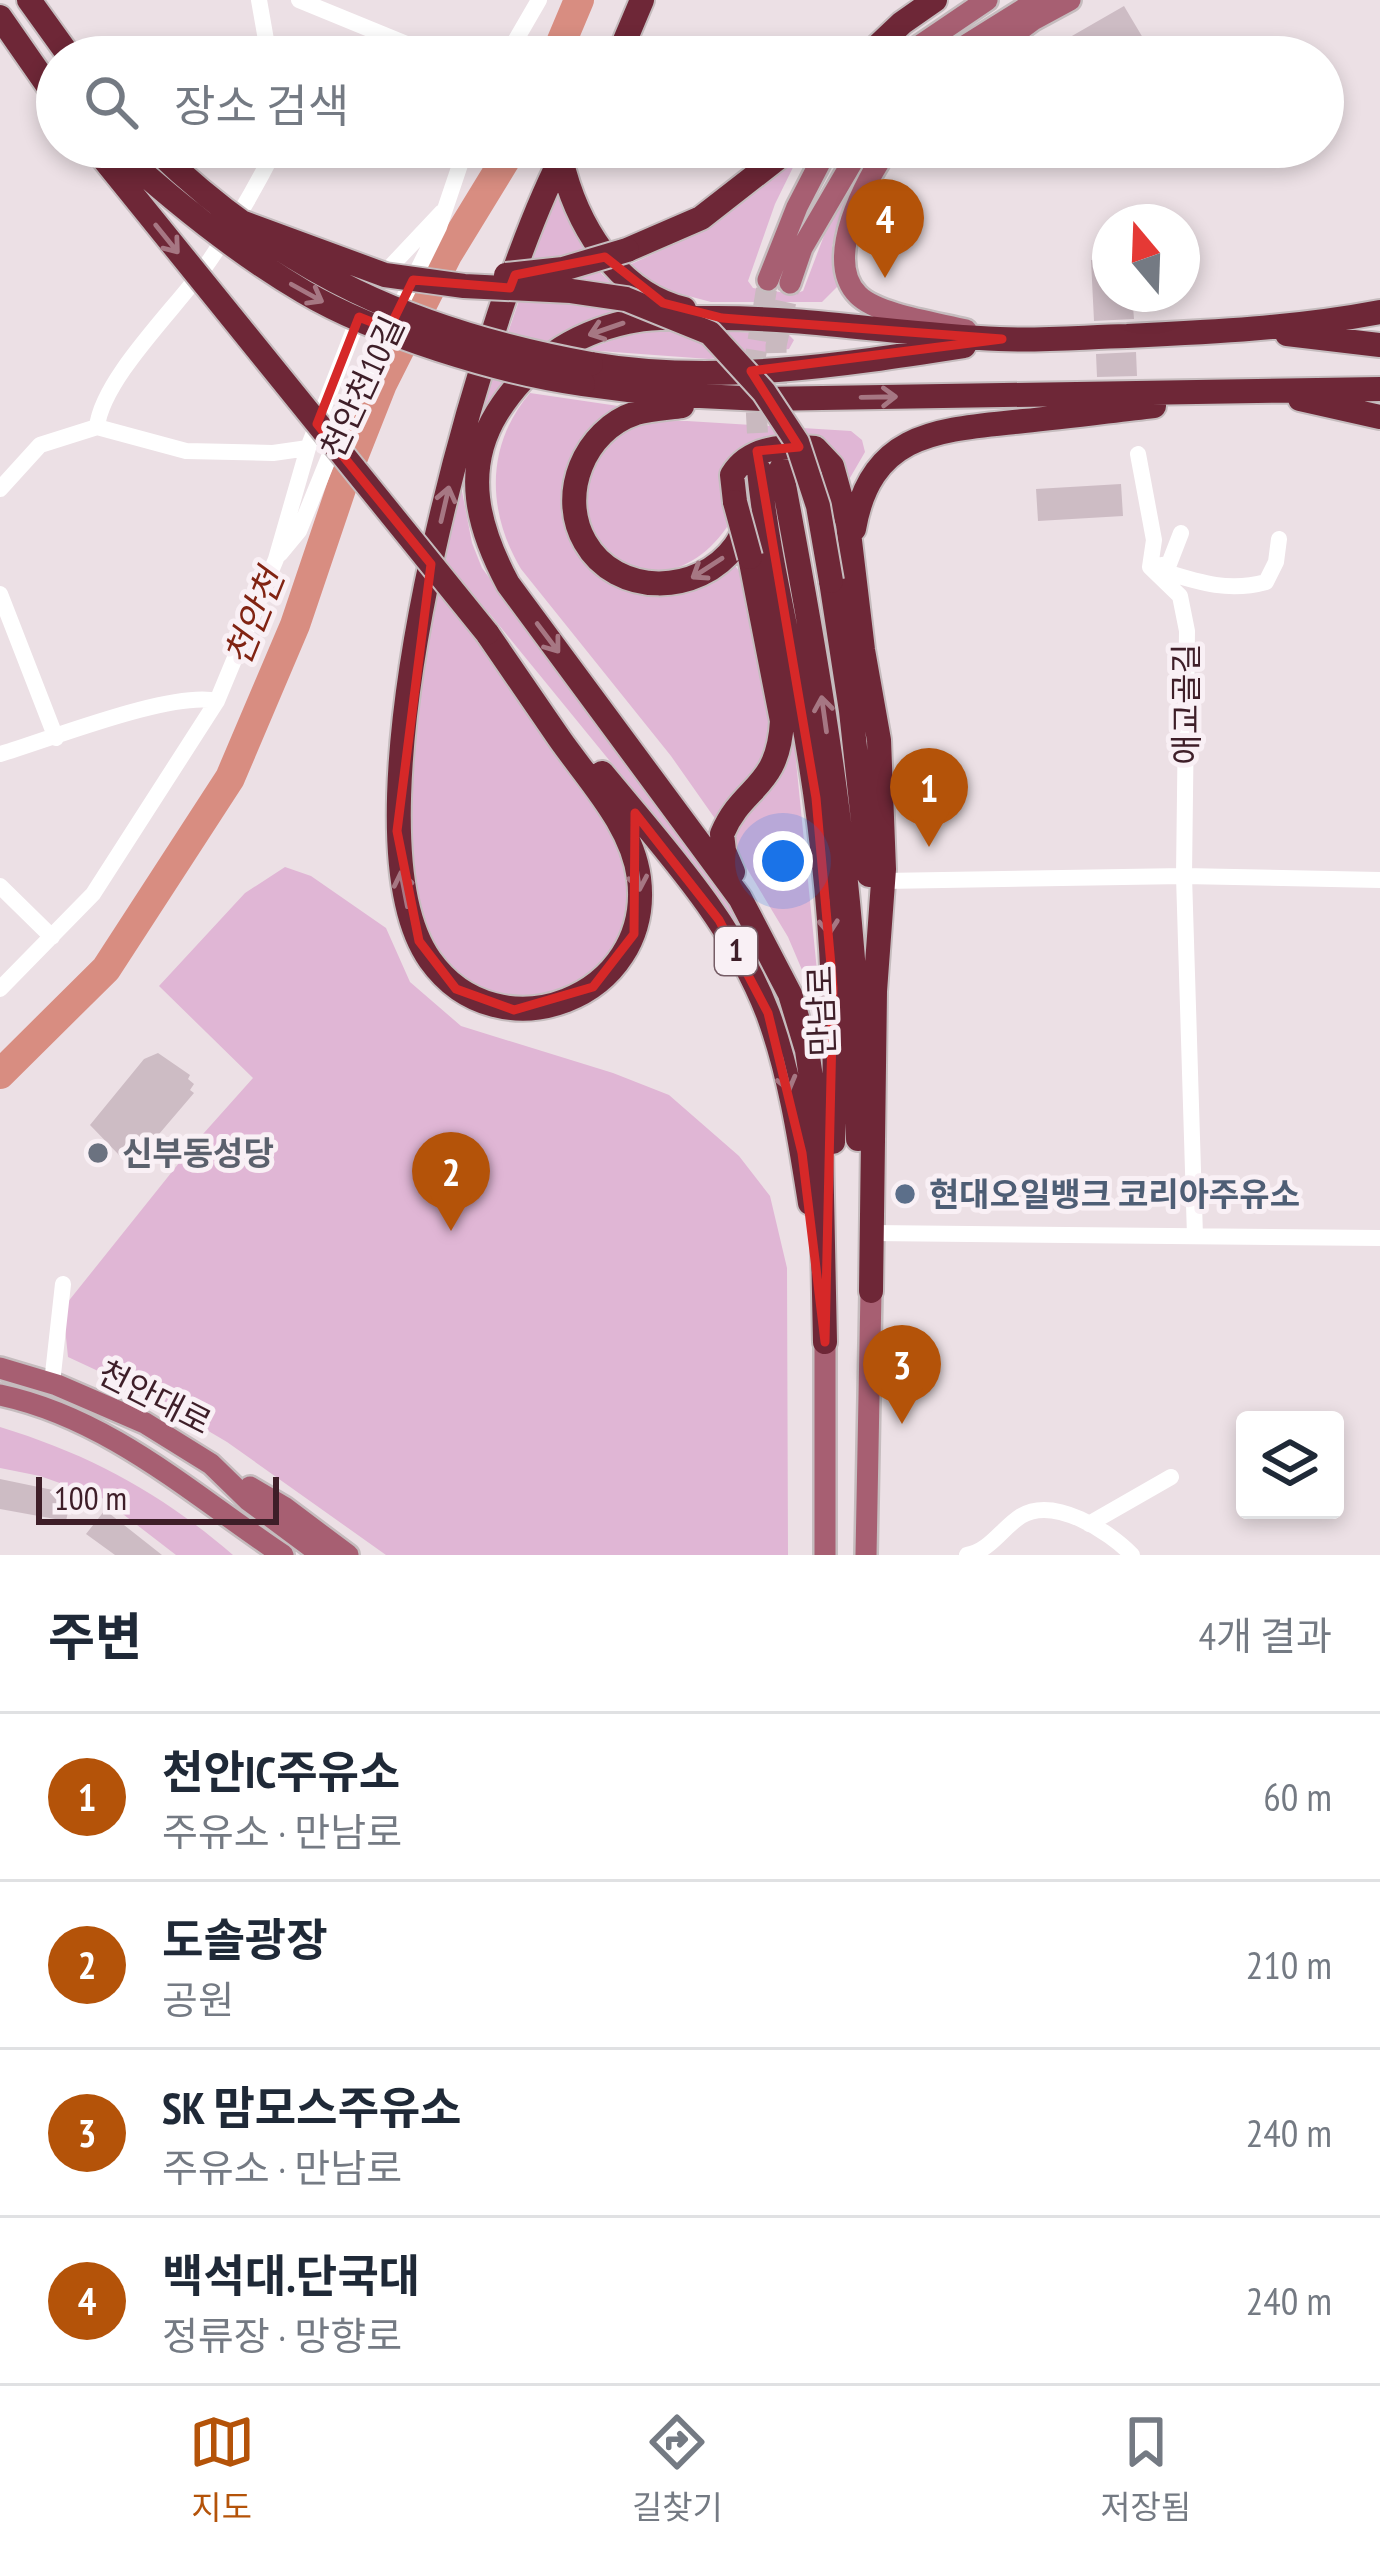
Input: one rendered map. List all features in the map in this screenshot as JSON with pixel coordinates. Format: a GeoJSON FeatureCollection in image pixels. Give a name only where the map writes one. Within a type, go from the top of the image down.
{"type":"FeatureCollection","features":[{"type":"Feature","properties":{"kind":"highway"},"geometry":{"type":"LineString","coordinates":[[28,0],[55,36]]}},
{"type":"Feature","properties":{"kind":"highway"},"geometry":{"type":"LineString","coordinates":[[627,36],[642,0]]}},
{"type":"Feature","properties":{"kind":"highway"},"geometry":{"type":"LineString","coordinates":[[888,36],[934,0]]}},
{"type":"Feature","properties":{"kind":"highway"},"geometry":{"type":"LineString","coordinates":[[0,17],[36,69]]}},
{"type":"Feature","properties":{"kind":"highway","name":"1"},"geometry":{"type":"LineString","coordinates":[[111,168],[719,920],[767,1013],[802,1153],[824,1342]]}},
{"type":"Feature","properties":{"kind":"highway"},"geometry":{"type":"LineString","coordinates":[[137,168],[309,295],[440,348],[546,379],[832,365],[1001,340],[1255,331],[1380,312]]}},
{"type":"Feature","properties":{"kind":"highway"},"geometry":{"type":"LineString","coordinates":[[175,168],[237,224],[366,300],[473,339],[659,394],[762,399],[1380,389]]}},
{"type":"Feature","properties":{"kind":"highway"},"geometry":{"type":"LineString","coordinates":[[488,633],[624,831],[639,876],[634,934],[626,954],[593,987],[572,999],[531,1010],[514,1010],[456,988],[429,959],[408,909],[397,831],[401,753],[416,638],[448,487],[486,357],[558,168]]}},
{"type":"Feature","properties":{"kind":"highway"},"geometry":{"type":"LineString","coordinates":[[566,168],[568,189],[587,229],[615,268],[663,303],[722,317]]}},
{"type":"Feature","properties":{"kind":"highway"},"geometry":{"type":"LineString","coordinates":[[237,224],[377,261],[492,275],[563,268],[627,250],[701,218],[765,168]]}},
{"type":"Feature","properties":{"kind":"highway"},"geometry":{"type":"LineString","coordinates":[[285,239],[398,278],[626,299],[710,333],[764,392],[797,442],[818,506],[868,852],[875,991],[871,1291]]}},
{"type":"Feature","properties":{"kind":"highway"},"geometry":{"type":"LineString","coordinates":[[769,949],[721,870],[508,584],[492,555],[476,494],[479,449],[512,391],[535,365],[582,338],[624,322],[722,317],[1001,340]]}},
{"type":"Feature","properties":{"kind":"highway"},"geometry":{"type":"LineString","coordinates":[[1255,331],[1380,345]]}},
{"type":"Feature","properties":{"kind":"highway"},"geometry":{"type":"LineString","coordinates":[[853,553],[859,504],[892,452],[910,441],[956,428],[1273,392],[1380,417]]}},
{"type":"Feature","properties":{"kind":"highway"},"geometry":{"type":"LineString","coordinates":[[762,399],[634,413],[605,430],[583,459],[574,484],[574,514],[584,541],[616,573],[644,583],[688,580],[734,548],[770,470]]}},
{"type":"Feature","properties":{"kind":"highway"},"geometry":{"type":"LineString","coordinates":[[824,1342],[817,1102],[790,994],[721,841],[726,824],[771,771],[781,749],[782,721],[732,476],[746,458],[771,449],[815,448],[832,466],[853,553],[879,740],[884,881],[875,991]]}},
{"type":"Feature","properties":{"kind":"highway","name":"만남로"},"geometry":{"type":"LineString","coordinates":[[770,470],[813,636],[841,830],[853,952],[858,1141],[871,1291]]}},
{"type":"Feature","properties":{"kind":"highway","name":"만남로"},"geometry":{"type":"LineString","coordinates":[[770,470],[771,558],[816,798],[833,988],[834,1117],[824,1342]]}},
{"type":"Feature","properties":{"kind":"main road"},"geometry":{"type":"LineString","coordinates":[[981,36],[1038,0]]}},
{"type":"Feature","properties":{"kind":"main road"},"geometry":{"type":"LineString","coordinates":[[1011,36],[1070,0]]}},
{"type":"Feature","properties":{"kind":"main road"},"geometry":{"type":"LineString","coordinates":[[933,36],[982,2]]}},
{"type":"Feature","properties":{"kind":"main road"},"geometry":{"type":"LineString","coordinates":[[817,168],[796,207],[779,282],[849,168]]}},
{"type":"Feature","properties":{"kind":"main road"},"geometry":{"type":"LineString","coordinates":[[878,168],[848,228],[843,251],[851,284],[860,297],[882,308],[1001,340]]}},
{"type":"Feature","properties":{"kind":"main road","name":"만남로"},"geometry":{"type":"LineString","coordinates":[[866,1555],[871,1291]]}},
{"type":"Feature","properties":{"kind":"main road","name":"만남로"},"geometry":{"type":"LineString","coordinates":[[824,1342],[825,1555]]}},
{"type":"Feature","properties":{"kind":"main road","name":"천안대로"},"geometry":{"type":"LineString","coordinates":[[0,1369],[52,1383],[145,1423],[211,1464],[248,1500],[322,1555]]}},
{"type":"Feature","properties":{"kind":"main road","name":"천안대로"},"geometry":{"type":"LineString","coordinates":[[0,1395],[127,1445],[283,1555]]}},
{"type":"Feature","properties":{"kind":"main road"},"geometry":{"type":"LineString","coordinates":[[211,1464],[284,1507],[348,1555]]}},
{"type":"Feature","properties":{"kind":"main road"},"geometry":{"type":"LineString","coordinates":[[221,1514],[261,1555]]}},
{"type":"Feature","properties":{"kind":"street"},"geometry":{"type":"LineString","coordinates":[[259,0],[265,36]]}},
{"type":"Feature","properties":{"kind":"street"},"geometry":{"type":"LineString","coordinates":[[299,0],[387,36]]}},
{"type":"Feature","properties":{"kind":"street"},"geometry":{"type":"LineString","coordinates":[[518,36],[539,0]]}},
{"type":"Feature","properties":{"kind":"street"},"geometry":{"type":"LineString","coordinates":[[0,489],[40,445],[97,427],[99,411],[118,379],[237,224],[265,168]]}},
{"type":"Feature","properties":{"kind":"street","name":"천안천10길"},"geometry":{"type":"LineString","coordinates":[[277,559],[298,532],[346,416],[439,227],[458,168]]}},
{"type":"Feature","properties":{"kind":"street","name":"천안천10길"},"geometry":{"type":"LineString","coordinates":[[0,989],[93,894],[217,701],[277,559],[308,448],[369,291],[442,212]]}},
{"type":"Feature","properties":{"kind":"street"},"geometry":{"type":"LineString","coordinates":[[1255,331],[1380,332]]}},
{"type":"Feature","properties":{"kind":"street","name":"천안천10길"},"geometry":{"type":"LineString","coordinates":[[97,427],[186,451],[273,453],[308,448]]}},
{"type":"Feature","properties":{"kind":"street"},"geometry":{"type":"LineString","coordinates":[[1138,454],[1154,540],[1150,567]]}},
{"type":"Feature","properties":{"kind":"street"},"geometry":{"type":"LineString","coordinates":[[1150,567],[1169,564],[1180,533]]}},
{"type":"Feature","properties":{"kind":"street"},"geometry":{"type":"LineString","coordinates":[[1150,567],[1221,589],[1252,586],[1266,582],[1276,562],[1279,539]]}},
{"type":"Feature","properties":{"kind":"street","name":"애교골길"},"geometry":{"type":"LineString","coordinates":[[1150,567],[1180,596],[1187,631],[1184,876],[1195,1236]]}},
{"type":"Feature","properties":{"kind":"street"},"geometry":{"type":"LineString","coordinates":[[0,594],[56,738]]}},
{"type":"Feature","properties":{"kind":"street"},"geometry":{"type":"LineString","coordinates":[[0,754],[161,706],[196,698],[217,701]]}},
{"type":"Feature","properties":{"kind":"street"},"geometry":{"type":"LineString","coordinates":[[884,881],[1184,876],[1380,880]]}},
{"type":"Feature","properties":{"kind":"street"},"geometry":{"type":"LineString","coordinates":[[0,886],[52,937]]}},
{"type":"Feature","properties":{"kind":"street"},"geometry":{"type":"LineString","coordinates":[[872,1233],[1380,1238]]}},
{"type":"Feature","properties":{"kind":"street"},"geometry":{"type":"LineString","coordinates":[[52,1383],[63,1284]]}},
{"type":"Feature","properties":{"kind":"street"},"geometry":{"type":"LineString","coordinates":[[1089,1524],[1171,1477]]}},
{"type":"Feature","properties":{"kind":"street"},"geometry":{"type":"LineString","coordinates":[[967,1555],[978,1553],[1024,1514],[1045,1509],[1112,1534],[1132,1555]]}},
{"type":"Feature","properties":{"kind":"highlighted area"},"geometry":{"type":"Polygon","coordinates":[[[605,257],[663,303],[722,318],[1002,339],[751,371],[799,447],[757,451],[816,798],[833,988],[825,1342],[802,1153],[768,1013],[719,920],[635,813],[634,934],[593,987],[514,1010],[456,989],[419,941],[397,831],[431,564],[317,424],[359,317],[389,329],[413,280],[510,288],[515,275],[605,257]]]}},
{"type":"Feature","properties":{"kind":"shaded area"},"geometry":{"type":"Polygon","coordinates":[[[780,168],[793,168],[748,281],[753,288],[793,294],[803,291],[825,233],[864,168],[832,246],[839,285],[822,302],[711,302],[651,286],[629,265],[722,215],[780,168]]]}},
{"type":"Feature","properties":{"kind":"shaded area"},"geometry":{"type":"Polygon","coordinates":[[[558,186],[588,257],[610,282],[646,305],[526,363],[482,409],[558,186]]]}},
{"type":"Feature","properties":{"kind":"shaded area"},"geometry":{"type":"Polygon","coordinates":[[[669,328],[789,335],[794,340],[789,349],[709,359],[586,350],[620,337],[669,328]]]}},
{"type":"Feature","properties":{"kind":"shaded area"},"geometry":{"type":"Polygon","coordinates":[[[530,393],[625,407],[579,447],[566,472],[561,498],[563,524],[574,548],[594,570],[622,586],[655,596],[685,591],[734,564],[749,585],[773,721],[770,753],[716,820],[671,756],[521,569],[510,547],[497,502],[498,457],[515,413],[530,393]]]}},
{"type":"Feature","properties":{"kind":"shaded area"},"geometry":{"type":"Polygon","coordinates":[[[687,421],[851,431],[862,440],[865,452],[847,483],[813,439],[722,481],[727,527],[699,556],[670,569],[643,570],[618,559],[599,541],[588,516],[587,488],[598,459],[621,433],[645,423],[687,421]]]}},
{"type":"Feature","properties":{"kind":"shaded area"},"geometry":{"type":"Polygon","coordinates":[[[461,486],[482,568],[710,871],[758,956],[707,880],[489,613],[470,630],[612,821],[627,866],[631,902],[619,935],[597,967],[574,985],[548,995],[494,994],[469,981],[448,961],[431,934],[417,887],[412,774],[428,650],[461,486]]]}},
{"type":"Feature","properties":{"kind":"shaded area"},"geometry":{"type":"Polygon","coordinates":[[[793,731],[821,1011],[817,1019],[788,937],[731,842],[784,762],[793,731]]]}},
{"type":"Feature","properties":{"kind":"shaded area"},"geometry":{"type":"Polygon","coordinates":[[[285,867],[311,876],[386,928],[410,982],[461,1026],[669,1095],[739,1156],[770,1196],[787,1268],[788,1555],[386,1555],[227,1442],[139,1390],[68,1357],[63,1308],[253,1078],[159,986],[245,893],[285,867]]]}},
{"type":"Feature","properties":{"kind":"shaded area"},"geometry":{"type":"Polygon","coordinates":[[[0,1427],[124,1478],[233,1555],[176,1555],[102,1498],[40,1476],[0,1468],[0,1427]]]}},
{"type":"Feature","properties":{"kind":"building"},"geometry":{"type":"Polygon","coordinates":[[[1124,6],[1142,36],[1072,36],[1124,6]]]}},
{"type":"Feature","properties":{"kind":"building"},"geometry":{"type":"Polygon","coordinates":[[[1094,312],[1133,312],[1134,319],[1094,321],[1094,312]]]}},
{"type":"Feature","properties":{"kind":"building"},"geometry":{"type":"Polygon","coordinates":[[[1136,352],[1137,376],[1097,377],[1096,354],[1136,352]]]}},
{"type":"Feature","properties":{"kind":"building"},"geometry":{"type":"Polygon","coordinates":[[[1121,484],[1123,516],[1038,521],[1036,489],[1121,484]]]}},
{"type":"Feature","properties":{"kind":"building"},"geometry":{"type":"Polygon","coordinates":[[[158,1053],[190,1075],[194,1093],[136,1161],[120,1156],[90,1125],[144,1059],[158,1053]]]}},
{"type":"Feature","properties":{"kind":"building"},"geometry":{"type":"Polygon","coordinates":[[[0,1479],[72,1494],[66,1521],[0,1509],[0,1479]]]}},
{"type":"Feature","properties":{"kind":"building"},"geometry":{"type":"Polygon","coordinates":[[[105,1510],[162,1555],[115,1555],[86,1534],[105,1510]]]}},
{"type":"Feature","properties":{"kind":"waterway","name":"천안천"},"geometry":{"type":"LineString","coordinates":[[564,36],[579,0]]}},
{"type":"Feature","properties":{"kind":"waterway","name":"천안천"},"geometry":{"type":"LineString","coordinates":[[0,1074],[106,969],[230,778],[295,625],[382,384],[447,255],[500,168]]}},
{"type":"Feature","properties":{"kind":"tunnel"},"geometry":{"type":"LineString","coordinates":[[759,464],[754,365],[768,280]]}},
{"type":"Feature","properties":{"kind":"tunnel"},"geometry":{"type":"LineString","coordinates":[[777,415],[776,346],[790,283]]}},
{"type":"Feature","properties":{"kind":"place","name":"백석대.단국대"},"geometry":{"type":"Point","coordinates":[885,278]}},
{"type":"Feature","properties":{"kind":"place","name":"천안IC주유소"},"geometry":{"type":"Point","coordinates":[929,847]}},
{"type":"Feature","properties":{"kind":"place","name":"신부동성당"},"geometry":{"type":"Point","coordinates":[98,1153]}},
{"type":"Feature","properties":{"kind":"place","name":"현대오일뱅크 코리아주유소"},"geometry":{"type":"Point","coordinates":[905,1194]}},
{"type":"Feature","properties":{"kind":"place","name":"도솔광장"},"geometry":{"type":"Point","coordinates":[451,1231]}},
{"type":"Feature","properties":{"kind":"place","name":"SK 맘모스주유소"},"geometry":{"type":"Point","coordinates":[902,1424]}}]}
